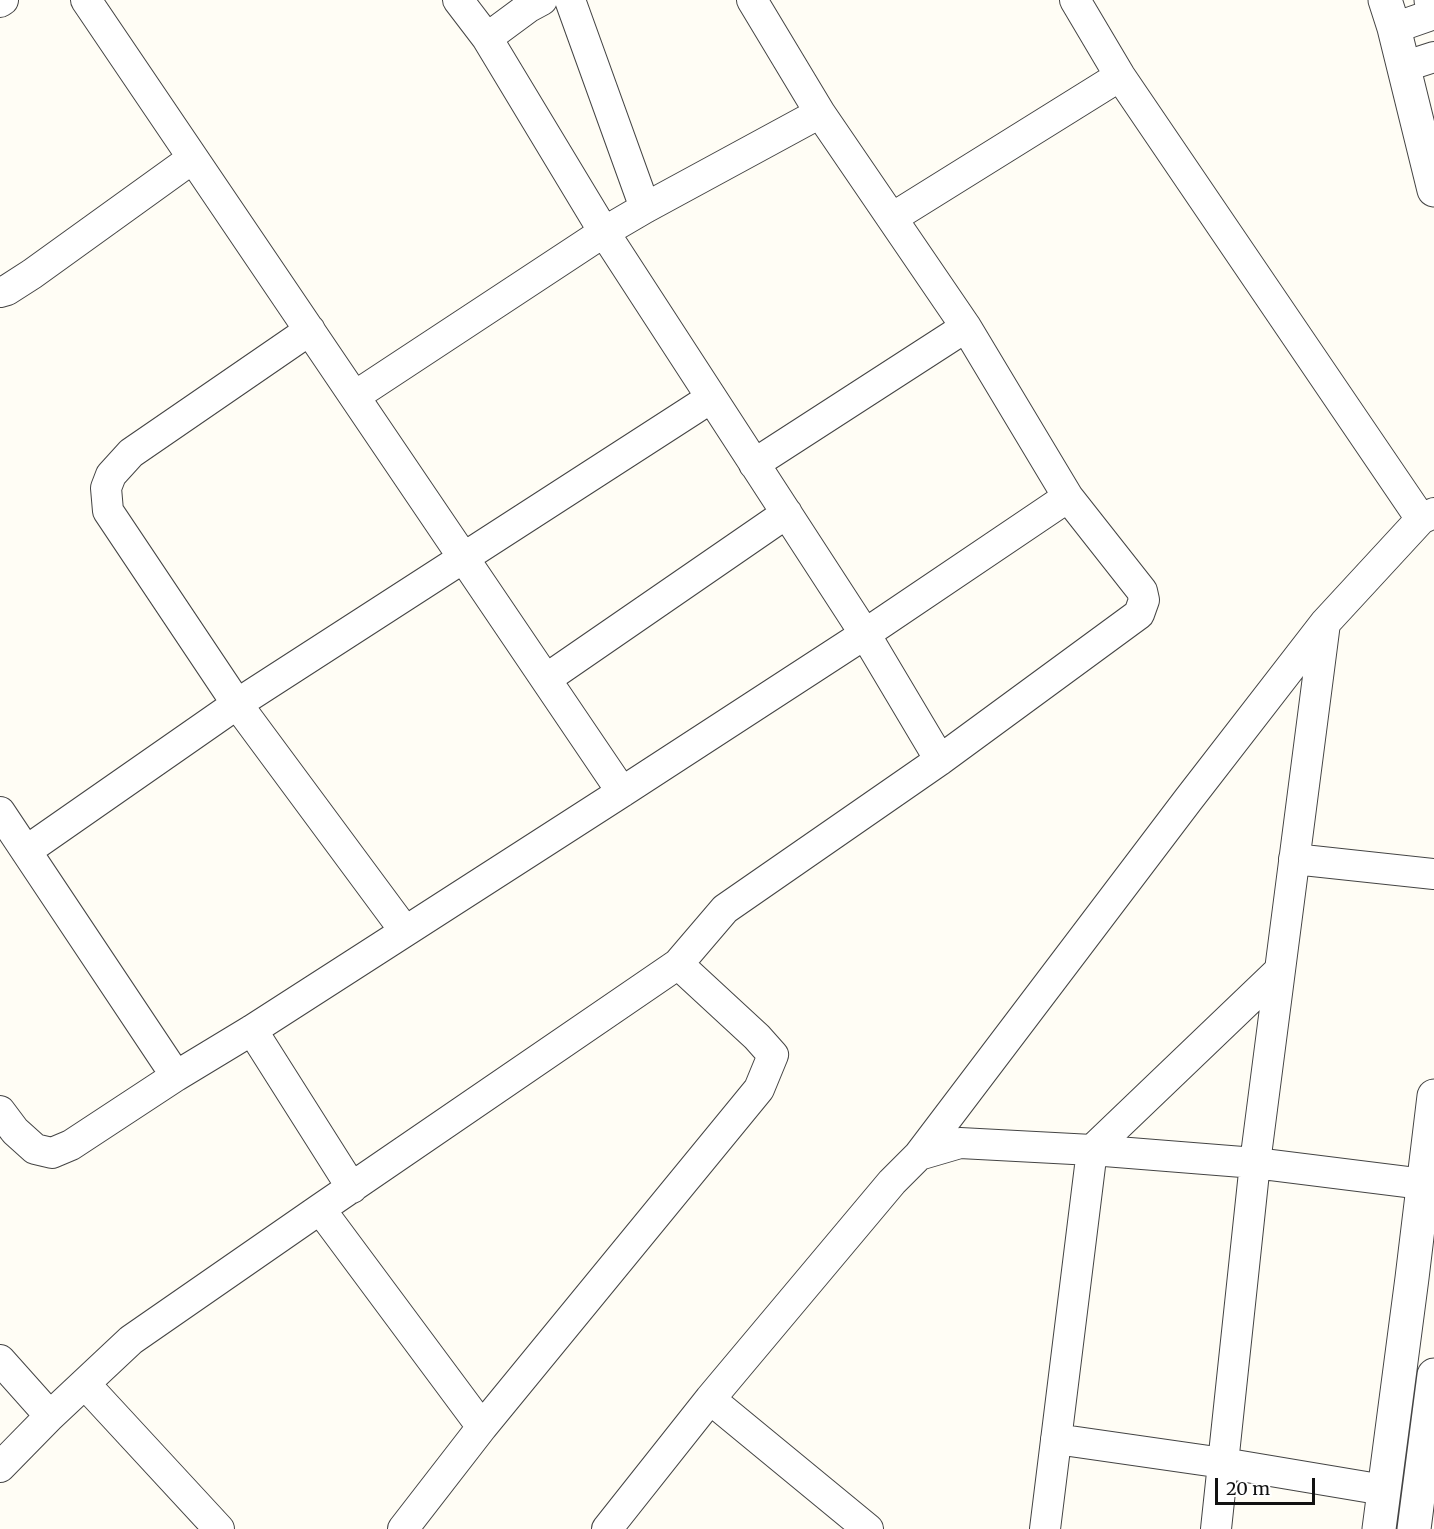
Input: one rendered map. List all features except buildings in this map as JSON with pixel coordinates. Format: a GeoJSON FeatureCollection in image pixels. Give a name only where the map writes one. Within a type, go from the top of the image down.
{"type":"FeatureCollection","features":[{"type":"Feature","properties":{"kind":"street"},"geometry":{"type":"LineString","coordinates":[[86,0],[622,792]]}},
{"type":"Feature","properties":{"kind":"street"},"geometry":{"type":"LineString","coordinates":[[458,0],[487,38],[604,232],[865,634],[940,760]]}},
{"type":"Feature","properties":{"kind":"street"},"geometry":{"type":"LineString","coordinates":[[487,38],[542,0]]}},
{"type":"Feature","properties":{"kind":"street"},"geometry":{"type":"LineString","coordinates":[[570,0],[645,208]]}},
{"type":"Feature","properties":{"kind":"street"},"geometry":{"type":"LineString","coordinates":[[0,1467],[50,1416],[131,1340],[678,964],[725,909],[940,760],[1138,614],[1142,607],[1144,600],[1142,591],[1068,496],[966,327],[820,113],[752,0]]}},
{"type":"Feature","properties":{"kind":"street"},"geometry":{"type":"LineString","coordinates":[[607,1529],[710,1399],[892,1182],[919,1155],[1325,623],[1428,516],[1120,76],[1075,0]]}},
{"type":"Feature","properties":{"kind":"street"},"geometry":{"type":"LineString","coordinates":[[1431,0],[1434,9]]}},
{"type":"Feature","properties":{"kind":"street"},"geometry":{"type":"LineString","coordinates":[[1434,14],[1389,14],[1434,190]]}},
{"type":"Feature","properties":{"kind":"street"},"geometry":{"type":"LineString","coordinates":[[1403,67],[1434,57]]}},
{"type":"Feature","properties":{"kind":"street"},"geometry":{"type":"LineString","coordinates":[[892,218],[1120,76]]}},
{"type":"Feature","properties":{"kind":"street"},"geometry":{"type":"LineString","coordinates":[[355,396],[604,232],[820,113]]}},
{"type":"Feature","properties":{"kind":"street"},"geometry":{"type":"LineString","coordinates":[[0,291],[7,290],[32,274],[193,158]]}},
{"type":"Feature","properties":{"kind":"street"},"geometry":{"type":"LineString","coordinates":[[754,464],[966,327]]}},
{"type":"Feature","properties":{"kind":"street"},"geometry":{"type":"LineString","coordinates":[[310,330],[130,453],[111,475],[106,488],[108,511],[237,704],[405,931]]}},
{"type":"Feature","properties":{"kind":"street"},"geometry":{"type":"LineString","coordinates":[[26,851],[237,704],[711,398]]}},
{"type":"Feature","properties":{"kind":"street"},"geometry":{"type":"LineString","coordinates":[[0,1111],[15,1131],[35,1149],[52,1153],[71,1145],[865,634],[1068,496]]}},
{"type":"Feature","properties":{"kind":"street"},"geometry":{"type":"LineString","coordinates":[[546,679],[787,513]]}},
{"type":"Feature","properties":{"kind":"street"},"geometry":{"type":"LineString","coordinates":[[1216,1529],[1255,1163],[1325,623]]}},
{"type":"Feature","properties":{"kind":"street"},"geometry":{"type":"LineString","coordinates":[[0,812],[176,1076]]}},
{"type":"Feature","properties":{"kind":"street"},"geometry":{"type":"LineString","coordinates":[[1294,859],[1434,874]]}},
{"type":"Feature","properties":{"kind":"street"},"geometry":{"type":"LineString","coordinates":[[403,1529],[482,1427],[759,1089],[773,1055],[757,1037],[678,964]]}},
{"type":"Feature","properties":{"kind":"street"},"geometry":{"type":"LineString","coordinates":[[1045,1529],[1092,1150],[1280,970]]}},
{"type":"Feature","properties":{"kind":"street"},"geometry":{"type":"LineString","coordinates":[[252,1030],[352,1188]]}},
{"type":"Feature","properties":{"kind":"street"},"geometry":{"type":"LineString","coordinates":[[1378,1529],[1423,1280],[1424,1185],[1434,1096]]}},
{"type":"Feature","properties":{"kind":"street"},"geometry":{"type":"LineString","coordinates":[[919,1155],[960,1143],[1092,1150],[1255,1163],[1424,1185]]}},
{"type":"Feature","properties":{"kind":"street"},"geometry":{"type":"LineString","coordinates":[[320,1209],[482,1427]]}},
{"type":"Feature","properties":{"kind":"street"},"geometry":{"type":"LineString","coordinates":[[0,1360],[50,1416]]}},
{"type":"Feature","properties":{"kind":"street"},"geometry":{"type":"LineString","coordinates":[[1414,1529],[1434,1375]]}},
{"type":"Feature","properties":{"kind":"street"},"geometry":{"type":"LineString","coordinates":[[85,1384],[219,1529]]}},
{"type":"Feature","properties":{"kind":"street"},"geometry":{"type":"LineString","coordinates":[[710,1399],[868,1529]]}},
{"type":"Feature","properties":{"kind":"street"},"geometry":{"type":"LineString","coordinates":[[1056,1439],[1223,1463],[1384,1490]]}}]}
